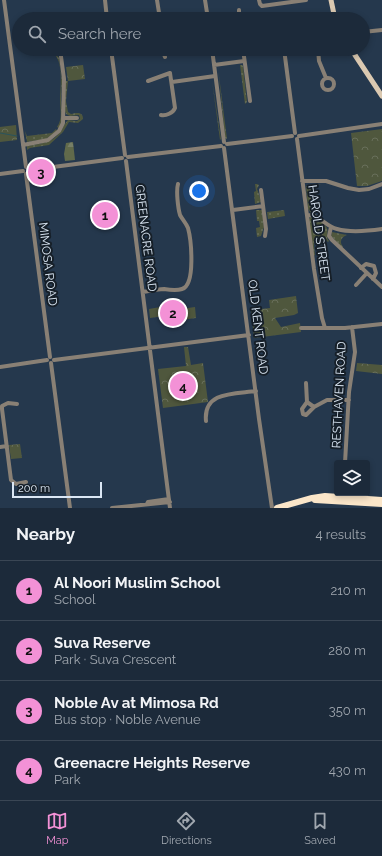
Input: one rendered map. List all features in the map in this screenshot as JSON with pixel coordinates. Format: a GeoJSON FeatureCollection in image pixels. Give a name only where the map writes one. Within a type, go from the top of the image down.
{"type":"FeatureCollection","features":[{"type":"Feature","properties":{"kind":"highway"},"geometry":{"type":"LineString","coordinates":[[277,508],[318,496],[334,495]]}},
{"type":"Feature","properties":{"kind":"highway"},"geometry":{"type":"LineString","coordinates":[[346,496],[364,503]]}},
{"type":"Feature","properties":{"kind":"highway"},"geometry":{"type":"LineString","coordinates":[[286,508],[320,500],[379,504]]}},
{"type":"Feature","properties":{"kind":"main road"},"geometry":{"type":"LineString","coordinates":[[333,0],[334,12]]}},
{"type":"Feature","properties":{"kind":"main road"},"geometry":{"type":"LineString","coordinates":[[356,56],[382,96]]}},
{"type":"Feature","properties":{"kind":"street","name":"MIMOSA ROAD"},"geometry":{"type":"LineString","coordinates":[[4,0],[70,508]]}},
{"type":"Feature","properties":{"kind":"street"},"geometry":{"type":"LineString","coordinates":[[105,0],[106,12]]}},
{"type":"Feature","properties":{"kind":"street"},"geometry":{"type":"LineString","coordinates":[[157,0],[159,12]]}},
{"type":"Feature","properties":{"kind":"street"},"geometry":{"type":"LineString","coordinates":[[205,0],[207,12]]}},
{"type":"Feature","properties":{"kind":"street"},"geometry":{"type":"LineString","coordinates":[[259,0],[262,6],[306,0]]}},
{"type":"Feature","properties":{"kind":"street"},"geometry":{"type":"LineString","coordinates":[[370,31],[382,30]]}},
{"type":"Feature","properties":{"kind":"street"},"geometry":{"type":"LineString","coordinates":[[23,145],[50,139],[61,128],[64,118],[64,79],[61,56]]}},
{"type":"Feature","properties":{"kind":"street","name":"GREENACRE ROAD"},"geometry":{"type":"LineString","coordinates":[[112,56],[170,508]]}},
{"type":"Feature","properties":{"kind":"street","name":"OLD KENT ROAD"},"geometry":{"type":"LineString","coordinates":[[213,56],[272,508]]}},
{"type":"Feature","properties":{"kind":"street"},"geometry":{"type":"LineString","coordinates":[[244,56],[250,101]]}},
{"type":"Feature","properties":{"kind":"street","name":"HAROLD STREET"},"geometry":{"type":"LineString","coordinates":[[285,56],[316,285],[325,328]]}},
{"type":"Feature","properties":{"kind":"street"},"geometry":{"type":"LineString","coordinates":[[319,56],[326,78]]}},
{"type":"Feature","properties":{"kind":"street"},"geometry":{"type":"LineString","coordinates":[[214,65],[244,61]]}},
{"type":"Feature","properties":{"kind":"street"},"geometry":{"type":"LineString","coordinates":[[148,81],[170,74],[175,109],[166,115],[161,115]]}},
{"type":"Feature","properties":{"kind":"street"},"geometry":{"type":"LineString","coordinates":[[172,82],[215,76]]}},
{"type":"Feature","properties":{"kind":"street"},"geometry":{"type":"LineString","coordinates":[[64,118],[77,118]]}},
{"type":"Feature","properties":{"kind":"street"},"geometry":{"type":"LineString","coordinates":[[0,174],[382,124]]}},
{"type":"Feature","properties":{"kind":"street"},"geometry":{"type":"LineString","coordinates":[[302,181],[326,181],[359,190],[382,184]]}},
{"type":"Feature","properties":{"kind":"street"},"geometry":{"type":"LineString","coordinates":[[143,292],[163,289],[182,289],[188,284],[192,264],[188,226],[180,213],[177,190],[178,184]]}},
{"type":"Feature","properties":{"kind":"street"},"geometry":{"type":"LineString","coordinates":[[261,190],[266,229],[265,236]]}},
{"type":"Feature","properties":{"kind":"street"},"geometry":{"type":"LineString","coordinates":[[233,210],[263,206]]}},
{"type":"Feature","properties":{"kind":"street"},"geometry":{"type":"LineString","coordinates":[[307,215],[315,216],[331,227],[349,231],[382,229]]}},
{"type":"Feature","properties":{"kind":"street"},"geometry":{"type":"LineString","coordinates":[[331,227],[329,234],[330,238],[382,287]]}},
{"type":"Feature","properties":{"kind":"street"},"geometry":{"type":"LineString","coordinates":[[362,268],[366,264],[374,266],[376,273],[373,279]]}},
{"type":"Feature","properties":{"kind":"street"},"geometry":{"type":"LineString","coordinates":[[356,285],[367,273]]}},
{"type":"Feature","properties":{"kind":"street"},"geometry":{"type":"LineString","coordinates":[[301,328],[352,327],[382,324]]}},
{"type":"Feature","properties":{"kind":"street","name":"RESTHAVEN ROAD"},"geometry":{"type":"LineString","coordinates":[[345,460],[349,400],[355,352],[352,327]]}},
{"type":"Feature","properties":{"kind":"street"},"geometry":{"type":"LineString","coordinates":[[0,367],[249,335]]}},
{"type":"Feature","properties":{"kind":"street"},"geometry":{"type":"LineString","coordinates":[[306,383],[307,402],[302,409],[303,414],[306,414],[314,407],[327,400],[349,400]]}},
{"type":"Feature","properties":{"kind":"street"},"geometry":{"type":"LineString","coordinates":[[206,420],[207,408],[215,398],[256,391]]}},
{"type":"Feature","properties":{"kind":"street"},"geometry":{"type":"LineString","coordinates":[[307,402],[314,407]]}},
{"type":"Feature","properties":{"kind":"street"},"geometry":{"type":"LineString","coordinates":[[17,404],[8,403],[1,405],[12,483],[18,484],[26,482]]}},
{"type":"Feature","properties":{"kind":"street"},"geometry":{"type":"LineString","coordinates":[[0,447],[7,446]]}},
{"type":"Feature","properties":{"kind":"street"},"geometry":{"type":"LineString","coordinates":[[112,508],[169,500]]}},
{"type":"Feature","properties":{"kind":"green space"},"geometry":{"type":"Polygon","coordinates":[[[56,56],[59,58],[62,80],[61,100],[63,118],[59,128],[57,127],[61,117],[60,100],[61,76],[56,56]]]}},
{"type":"Feature","properties":{"kind":"green space"},"geometry":{"type":"Polygon","coordinates":[[[61,56],[66,81],[68,81],[66,101],[68,112],[71,114],[81,114],[83,119],[78,123],[69,122],[63,132],[49,145],[30,148],[27,150],[27,146],[50,141],[61,131],[68,120],[77,121],[80,119],[79,115],[70,116],[66,114],[61,56]]]}},
{"type":"Feature","properties":{"kind":"green space"},"geometry":{"type":"Polygon","coordinates":[[[83,65],[85,79],[68,81],[66,67],[83,65]]]}},
{"type":"Feature","properties":{"kind":"green space"},"geometry":{"type":"Polygon","coordinates":[[[240,65],[243,66],[247,102],[245,104],[240,65]]]}},
{"type":"Feature","properties":{"kind":"green space"},"geometry":{"type":"Polygon","coordinates":[[[218,72],[227,139],[225,138],[218,72]]]}},
{"type":"Feature","properties":{"kind":"green space"},"geometry":{"type":"Polygon","coordinates":[[[212,80],[221,139],[220,140],[212,80]]]}},
{"type":"Feature","properties":{"kind":"green space"},"geometry":{"type":"Polygon","coordinates":[[[16,125],[17,140],[0,142],[0,127],[16,125]]]}},
{"type":"Feature","properties":{"kind":"green space"},"geometry":{"type":"Polygon","coordinates":[[[56,129],[57,131],[46,139],[27,142],[25,131],[27,136],[52,133],[56,129]]]}},
{"type":"Feature","properties":{"kind":"green space"},"geometry":{"type":"Polygon","coordinates":[[[382,129],[382,181],[367,186],[357,186],[351,133],[382,129]]]}},
{"type":"Feature","properties":{"kind":"green space"},"geometry":{"type":"Polygon","coordinates":[[[73,142],[75,160],[65,161],[64,154],[66,143],[73,142]]]}},
{"type":"Feature","properties":{"kind":"green space"},"geometry":{"type":"Polygon","coordinates":[[[255,184],[259,185],[257,189],[261,202],[255,204],[254,192],[256,191],[255,184]]]}},
{"type":"Feature","properties":{"kind":"green space"},"geometry":{"type":"Polygon","coordinates":[[[321,184],[315,187],[312,191],[313,202],[308,202],[313,211],[311,213],[308,209],[306,186],[321,184]]]}},
{"type":"Feature","properties":{"kind":"green space"},"geometry":{"type":"Polygon","coordinates":[[[256,210],[262,210],[264,227],[261,236],[257,237],[256,228],[260,227],[259,221],[257,221],[256,210]]]}},
{"type":"Feature","properties":{"kind":"green space"},"geometry":{"type":"Polygon","coordinates":[[[284,210],[285,216],[268,219],[267,212],[284,210]]]}},
{"type":"Feature","properties":{"kind":"green space"},"geometry":{"type":"Polygon","coordinates":[[[311,217],[320,221],[326,226],[329,241],[328,242],[320,237],[315,240],[315,255],[313,256],[309,219],[311,217]]]}},
{"type":"Feature","properties":{"kind":"green space"},"geometry":{"type":"Polygon","coordinates":[[[332,232],[347,235],[341,240],[342,248],[331,236],[332,232]]]}},
{"type":"Feature","properties":{"kind":"green space"},"geometry":{"type":"Polygon","coordinates":[[[296,296],[298,313],[275,318],[281,327],[300,323],[301,332],[254,338],[251,310],[270,308],[269,300],[296,296]]]}},
{"type":"Feature","properties":{"kind":"green space"},"geometry":{"type":"Polygon","coordinates":[[[166,306],[166,309],[174,310],[195,307],[196,318],[173,321],[172,315],[150,318],[149,309],[166,306]]]}},
{"type":"Feature","properties":{"kind":"green space"},"geometry":{"type":"Polygon","coordinates":[[[184,347],[188,347],[191,365],[203,363],[208,402],[163,408],[158,369],[186,366],[184,347]]]}},
{"type":"Feature","properties":{"kind":"green space"},"geometry":{"type":"Polygon","coordinates":[[[357,363],[382,365],[382,374],[356,371],[357,363]]]}},
{"type":"Feature","properties":{"kind":"green space"},"geometry":{"type":"Polygon","coordinates":[[[20,444],[22,458],[11,459],[9,445],[20,444]]]}},
{"type":"Feature","properties":{"kind":"waterway"},"geometry":{"type":"LineString","coordinates":[[0,133],[17,136]]}},
{"type":"Feature","properties":{"kind":"place","name":"Noble Av at Mimosa Rd"},"geometry":{"type":"Point","coordinates":[41,172]}},
{"type":"Feature","properties":{"kind":"place","name":"Al Noori Muslim School"},"geometry":{"type":"Point","coordinates":[105,215]}},
{"type":"Feature","properties":{"kind":"place","name":"Suva Reserve"},"geometry":{"type":"Point","coordinates":[173,313]}},
{"type":"Feature","properties":{"kind":"place","name":"Greenacre Heights Reserve"},"geometry":{"type":"Point","coordinates":[183,386]}}]}
